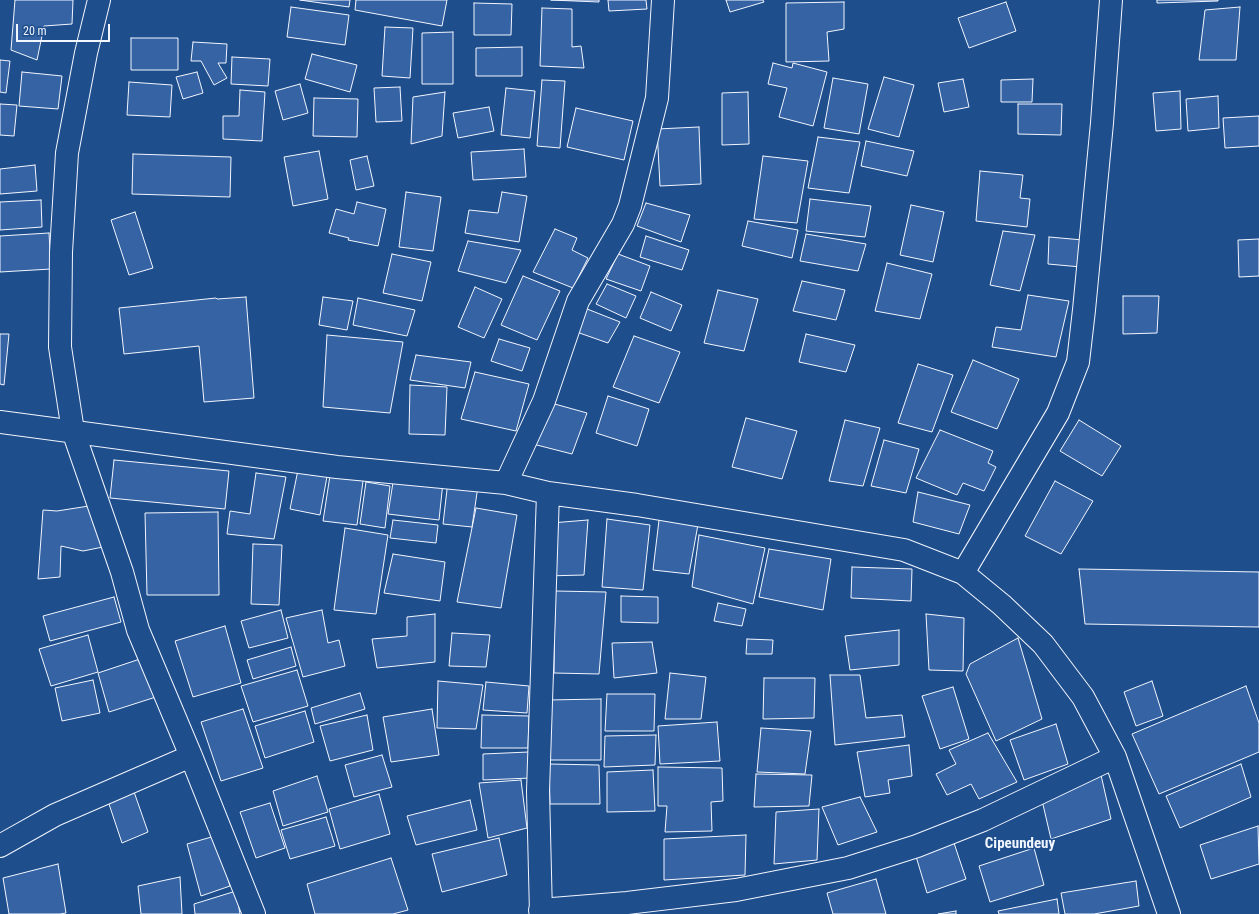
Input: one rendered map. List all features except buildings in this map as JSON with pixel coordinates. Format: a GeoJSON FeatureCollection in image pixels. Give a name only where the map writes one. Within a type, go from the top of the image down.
{"type":"FeatureCollection","features":[{"type":"Feature","properties":{"kind":"street"},"geometry":{"type":"LineString","coordinates":[[99,0],[86,53],[67,153],[61,252],[60,347],[73,431],[122,572],[138,630],[191,756],[254,914]]}},
{"type":"Feature","properties":{"kind":"street"},"geometry":{"type":"LineString","coordinates":[[506,483],[544,401],[578,301],[623,224],[630,206],[657,98],[662,0]]}},
{"type":"Feature","properties":{"kind":"street"},"geometry":{"type":"LineString","coordinates":[[963,574],[1058,413],[1078,362],[1102,123],[1111,0]]}},
{"type":"Feature","properties":{"kind":"street"},"geometry":{"type":"LineString","coordinates":[[0,422],[338,467],[506,483],[548,493],[637,505],[904,550],[963,574],[1002,605],[1043,644],[1083,697],[1115,757],[1169,914]]}},
{"type":"Feature","properties":{"kind":"street"},"geometry":{"type":"LineString","coordinates":[[548,493],[538,791],[540,912],[736,890],[848,868],[917,846],[983,820],[1115,757]]}},
{"type":"Feature","properties":{"kind":"street"},"geometry":{"type":"LineString","coordinates":[[0,846],[55,815],[191,756]]}},
{"type":"Feature","properties":{"kind":"district","name":"Cipeundeuy"},"geometry":{"type":"Point","coordinates":[1020,844]}}]}
